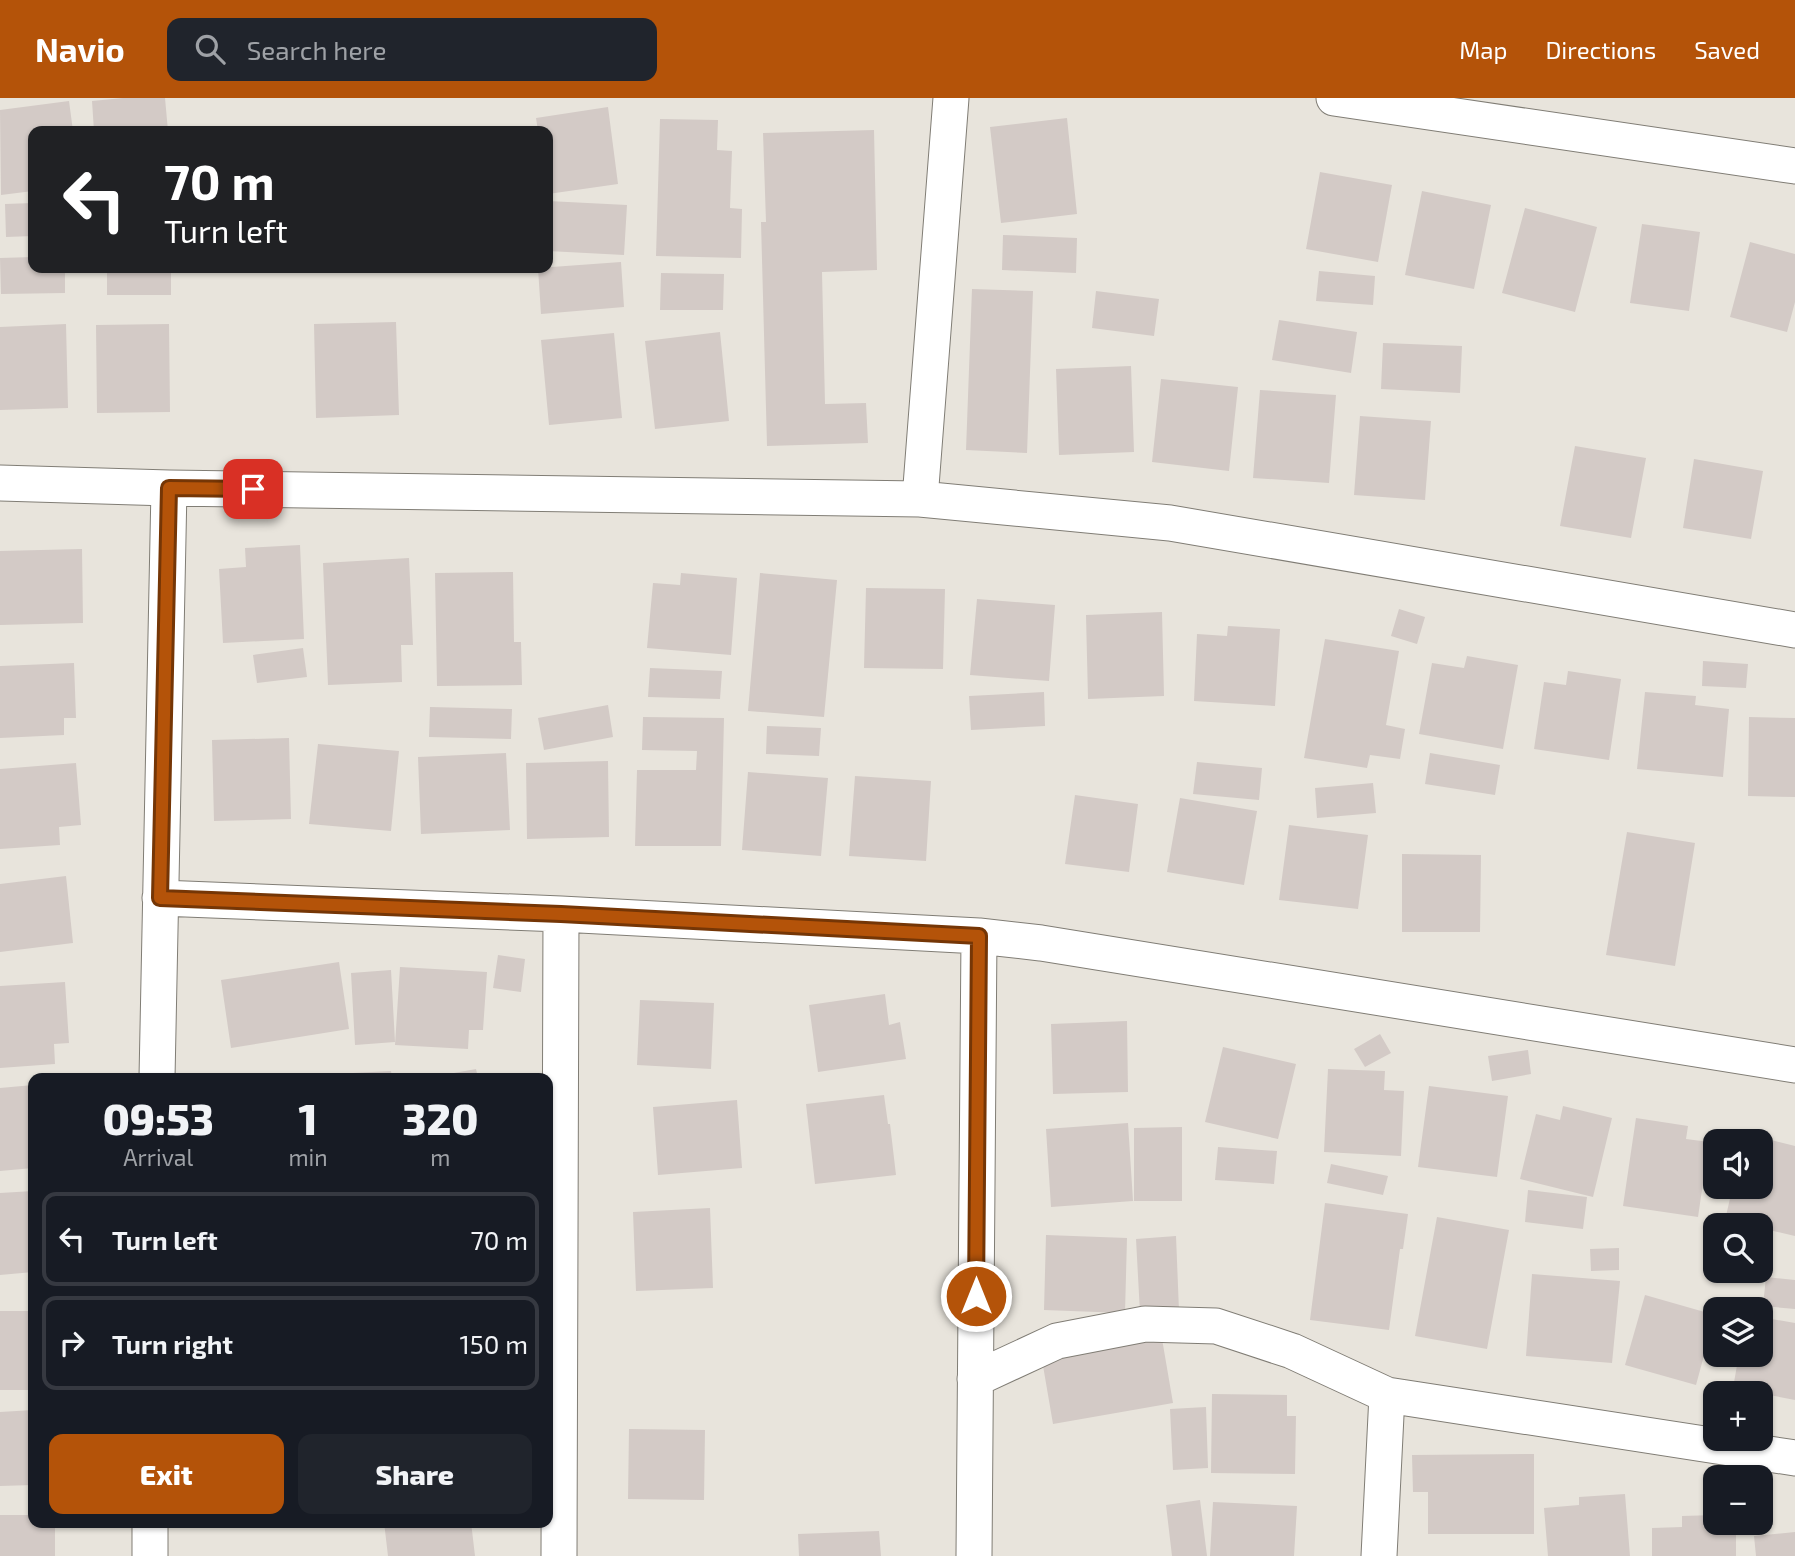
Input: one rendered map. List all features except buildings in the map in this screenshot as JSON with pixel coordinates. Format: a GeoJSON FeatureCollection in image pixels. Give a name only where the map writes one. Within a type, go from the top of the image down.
{"type":"FeatureCollection","features":[{"type":"Feature","properties":{"kind":"street"},"geometry":{"type":"LineString","coordinates":[[920,499],[951,98]]}},
{"type":"Feature","properties":{"kind":"street"},"geometry":{"type":"LineString","coordinates":[[1334,98],[1795,166]]}},
{"type":"Feature","properties":{"kind":"street"},"geometry":{"type":"LineString","coordinates":[[0,483],[920,499],[1170,523],[1795,630]]}},
{"type":"Feature","properties":{"kind":"street"},"geometry":{"type":"LineString","coordinates":[[157,1073],[169,488]]}},
{"type":"Feature","properties":{"kind":"street"},"geometry":{"type":"LineString","coordinates":[[160,898],[561,914],[979,936],[1054,945],[1795,1065]]}},
{"type":"Feature","properties":{"kind":"street"},"geometry":{"type":"LineString","coordinates":[[559,1556],[561,914]]}},
{"type":"Feature","properties":{"kind":"street"},"geometry":{"type":"LineString","coordinates":[[974,1556],[979,936]]}},
{"type":"Feature","properties":{"kind":"street"},"geometry":{"type":"LineString","coordinates":[[975,1379],[1057,1340],[1145,1324],[1216,1325],[1292,1351],[1387,1395],[1795,1458]]}},
{"type":"Feature","properties":{"kind":"street"},"geometry":{"type":"LineString","coordinates":[[1379,1556],[1387,1395]]}},
{"type":"Feature","properties":{"kind":"street"},"geometry":{"type":"LineString","coordinates":[[150,1528],[150,1556]]}},
{"type":"Feature","properties":{"kind":"route"},"geometry":{"type":"LineString","coordinates":[[253,489],[169,488],[160,898],[561,914],[979,936],[976,1296]]}}]}
